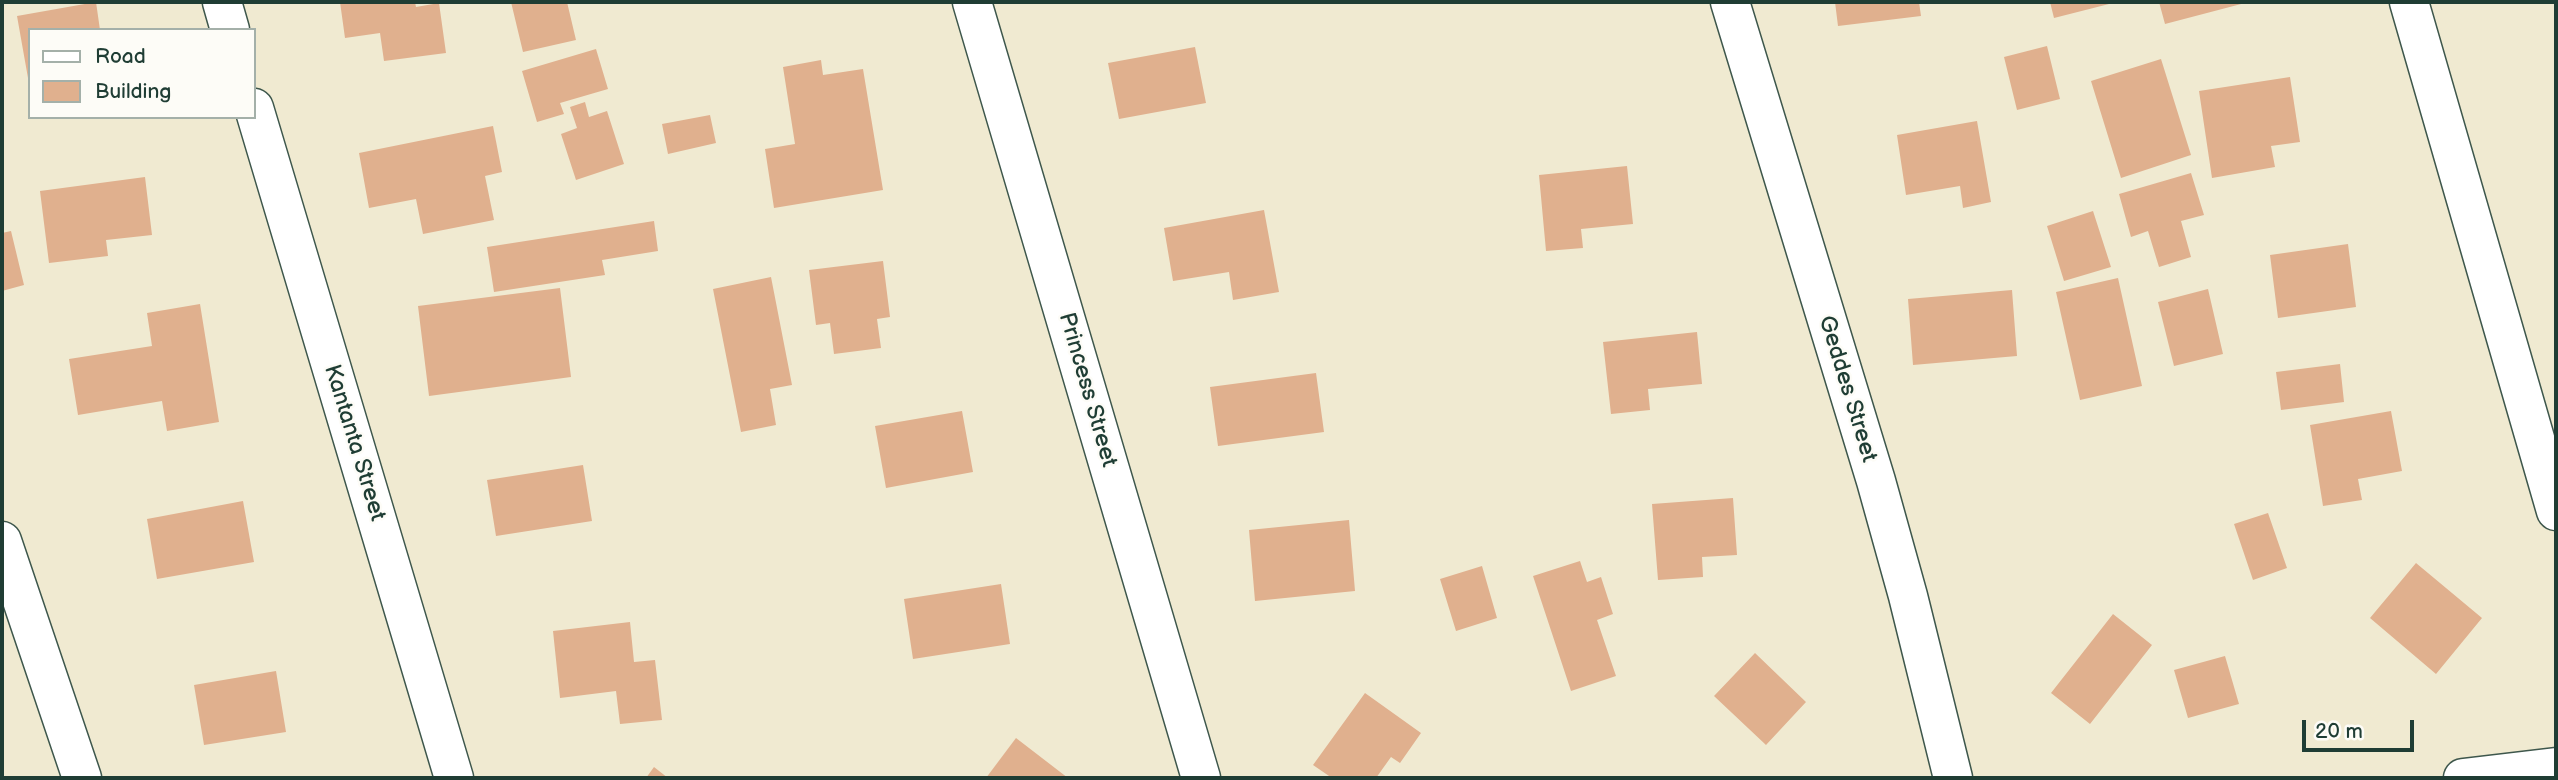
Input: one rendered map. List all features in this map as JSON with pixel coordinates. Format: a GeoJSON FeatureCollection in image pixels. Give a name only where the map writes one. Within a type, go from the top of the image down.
{"type":"FeatureCollection","features":[{"type":"Feature","properties":{"kind":"street"},"geometry":{"type":"LineString","coordinates":[[222,2],[229,28]]}},
{"type":"Feature","properties":{"kind":"street","name":"Princess Street"},"geometry":{"type":"LineString","coordinates":[[972,2],[1201,778]]}},
{"type":"Feature","properties":{"kind":"street","name":"Geddes Street"},"geometry":{"type":"LineString","coordinates":[[1730,2],[1880,494],[1954,778]]}},
{"type":"Feature","properties":{"kind":"street"},"geometry":{"type":"LineString","coordinates":[[2409,2],[2556,510]]}},
{"type":"Feature","properties":{"kind":"street","name":"Kantanta Street"},"geometry":{"type":"LineString","coordinates":[[256,115],[454,778]]}},
{"type":"Feature","properties":{"kind":"street"},"geometry":{"type":"LineString","coordinates":[[2,541],[82,778]]}},
{"type":"Feature","properties":{"kind":"street"},"geometry":{"type":"LineString","coordinates":[[2463,778],[2556,767]]}},
{"type":"Feature","properties":{"kind":"building"},"geometry":{"type":"Polygon","coordinates":[[[96,2],[100,28],[28,28],[28,78],[17,16],[96,2]]]}},
{"type":"Feature","properties":{"kind":"building"},"geometry":{"type":"Polygon","coordinates":[[[340,2],[415,2],[416,7],[439,3],[446,53],[384,61],[380,33],[345,38],[340,2]]]}},
{"type":"Feature","properties":{"kind":"building"},"geometry":{"type":"Polygon","coordinates":[[[511,2],[567,2],[576,40],[523,52],[511,2]]]}},
{"type":"Feature","properties":{"kind":"building"},"geometry":{"type":"Polygon","coordinates":[[[1835,2],[1919,2],[1921,16],[1838,26],[1835,2]]]}},
{"type":"Feature","properties":{"kind":"building"},"geometry":{"type":"Polygon","coordinates":[[[2050,2],[2113,2],[2113,3],[2054,18],[2050,2]]]}},
{"type":"Feature","properties":{"kind":"building"},"geometry":{"type":"Polygon","coordinates":[[[2159,2],[2245,2],[2245,3],[2165,24],[2159,2]]]}},
{"type":"Feature","properties":{"kind":"building"},"geometry":{"type":"Polygon","coordinates":[[[2047,46],[2060,99],[2017,110],[2004,57],[2047,46]]]}},
{"type":"Feature","properties":{"kind":"building"},"geometry":{"type":"Polygon","coordinates":[[[1195,47],[1206,103],[1119,119],[1108,63],[1195,47]]]}},
{"type":"Feature","properties":{"kind":"building"},"geometry":{"type":"Polygon","coordinates":[[[596,49],[608,89],[560,103],[564,114],[537,122],[522,71],[596,49]]]}},
{"type":"Feature","properties":{"kind":"building"},"geometry":{"type":"Polygon","coordinates":[[[2161,59],[2191,155],[2121,178],[2091,81],[2161,59]]]}},
{"type":"Feature","properties":{"kind":"building"},"geometry":{"type":"Polygon","coordinates":[[[821,60],[823,75],[863,69],[883,190],[774,208],[765,149],[795,144],[783,67],[821,60]]]}},
{"type":"Feature","properties":{"kind":"building"},"geometry":{"type":"Polygon","coordinates":[[[2290,77],[2300,142],[2271,146],[2275,167],[2212,178],[2199,91],[2290,77]]]}},
{"type":"Feature","properties":{"kind":"building"},"geometry":{"type":"Polygon","coordinates":[[[585,102],[589,117],[607,111],[624,164],[576,180],[561,134],[577,128],[570,107],[585,102]]]}},
{"type":"Feature","properties":{"kind":"building"},"geometry":{"type":"Polygon","coordinates":[[[710,115],[716,143],[668,154],[662,124],[710,115]]]}},
{"type":"Feature","properties":{"kind":"building"},"geometry":{"type":"Polygon","coordinates":[[[1977,121],[1991,202],[1963,208],[1960,186],[1906,195],[1897,135],[1977,121]]]}},
{"type":"Feature","properties":{"kind":"building"},"geometry":{"type":"Polygon","coordinates":[[[493,126],[502,172],[485,176],[494,220],[423,234],[416,199],[369,208],[359,153],[493,126]]]}},
{"type":"Feature","properties":{"kind":"building"},"geometry":{"type":"Polygon","coordinates":[[[1627,166],[1633,224],[1581,229],[1583,248],[1546,251],[1539,175],[1627,166]]]}},
{"type":"Feature","properties":{"kind":"building"},"geometry":{"type":"Polygon","coordinates":[[[2191,173],[2204,215],[2181,221],[2191,257],[2159,267],[2148,231],[2131,237],[2119,194],[2191,173]]]}},
{"type":"Feature","properties":{"kind":"building"},"geometry":{"type":"Polygon","coordinates":[[[145,177],[152,235],[106,240],[108,256],[49,263],[40,191],[145,177]]]}},
{"type":"Feature","properties":{"kind":"building"},"geometry":{"type":"Polygon","coordinates":[[[1264,210],[1279,292],[1233,300],[1229,272],[1173,281],[1164,228],[1264,210]]]}},
{"type":"Feature","properties":{"kind":"building"},"geometry":{"type":"Polygon","coordinates":[[[2093,211],[2111,267],[2064,281],[2047,226],[2093,211]]]}},
{"type":"Feature","properties":{"kind":"building"},"geometry":{"type":"Polygon","coordinates":[[[654,221],[658,251],[602,260],[605,275],[494,292],[487,247],[654,221]]]}},
{"type":"Feature","properties":{"kind":"building"},"geometry":{"type":"Polygon","coordinates":[[[11,231],[24,285],[2,291],[2,233],[11,231]]]}},
{"type":"Feature","properties":{"kind":"building"},"geometry":{"type":"Polygon","coordinates":[[[2348,244],[2356,307],[2278,318],[2270,255],[2348,244]]]}},
{"type":"Feature","properties":{"kind":"building"},"geometry":{"type":"Polygon","coordinates":[[[883,261],[890,317],[877,319],[881,348],[834,354],[830,323],[816,325],[809,270],[883,261]]]}},
{"type":"Feature","properties":{"kind":"building"},"geometry":{"type":"Polygon","coordinates":[[[771,277],[792,385],[770,389],[776,425],[741,432],[713,289],[771,277]]]}},
{"type":"Feature","properties":{"kind":"building"},"geometry":{"type":"Polygon","coordinates":[[[2118,278],[2142,386],[2080,400],[2056,292],[2118,278]]]}},
{"type":"Feature","properties":{"kind":"building"},"geometry":{"type":"Polygon","coordinates":[[[560,288],[571,377],[429,396],[418,306],[560,288]]]}},
{"type":"Feature","properties":{"kind":"building"},"geometry":{"type":"Polygon","coordinates":[[[2208,289],[2223,354],[2174,366],[2158,302],[2208,289]]]}},
{"type":"Feature","properties":{"kind":"building"},"geometry":{"type":"Polygon","coordinates":[[[2012,290],[2017,356],[1913,365],[1908,299],[2012,290]]]}},
{"type":"Feature","properties":{"kind":"building"},"geometry":{"type":"Polygon","coordinates":[[[200,304],[219,422],[167,431],[162,401],[78,415],[69,359],[152,346],[147,313],[200,304]]]}},
{"type":"Feature","properties":{"kind":"building"},"geometry":{"type":"Polygon","coordinates":[[[1697,332],[1702,384],[1648,389],[1650,410],[1611,414],[1603,342],[1697,332]]]}},
{"type":"Feature","properties":{"kind":"building"},"geometry":{"type":"Polygon","coordinates":[[[2340,364],[2344,402],[2281,410],[2276,372],[2340,364]]]}},
{"type":"Feature","properties":{"kind":"building"},"geometry":{"type":"Polygon","coordinates":[[[1316,373],[1324,432],[1218,446],[1210,387],[1316,373]]]}},
{"type":"Feature","properties":{"kind":"building"},"geometry":{"type":"Polygon","coordinates":[[[962,411],[973,472],[886,488],[875,426],[962,411]]]}},
{"type":"Feature","properties":{"kind":"building"},"geometry":{"type":"Polygon","coordinates":[[[2391,411],[2402,471],[2358,479],[2362,500],[2323,506],[2310,425],[2391,411]]]}},
{"type":"Feature","properties":{"kind":"building"},"geometry":{"type":"Polygon","coordinates":[[[583,465],[592,521],[496,536],[487,480],[583,465]]]}},
{"type":"Feature","properties":{"kind":"building"},"geometry":{"type":"Polygon","coordinates":[[[1733,498],[1737,555],[1702,557],[1703,577],[1658,580],[1652,504],[1733,498]]]}},
{"type":"Feature","properties":{"kind":"building"},"geometry":{"type":"Polygon","coordinates":[[[243,501],[254,562],[157,579],[147,519],[243,501]]]}},
{"type":"Feature","properties":{"kind":"building"},"geometry":{"type":"Polygon","coordinates":[[[2268,513],[2287,568],[2253,580],[2234,524],[2268,513]]]}},
{"type":"Feature","properties":{"kind":"building"},"geometry":{"type":"Polygon","coordinates":[[[1349,520],[1355,591],[1255,601],[1249,530],[1349,520]]]}},
{"type":"Feature","properties":{"kind":"building"},"geometry":{"type":"Polygon","coordinates":[[[1580,561],[1587,582],[1601,577],[1613,614],[1597,620],[1616,676],[1571,691],[1533,576],[1580,561]]]}},
{"type":"Feature","properties":{"kind":"building"},"geometry":{"type":"Polygon","coordinates":[[[2416,563],[2482,618],[2436,674],[2370,618],[2416,563]]]}},
{"type":"Feature","properties":{"kind":"building"},"geometry":{"type":"Polygon","coordinates":[[[1482,566],[1497,618],[1456,631],[1440,579],[1482,566]]]}},
{"type":"Feature","properties":{"kind":"building"},"geometry":{"type":"Polygon","coordinates":[[[1001,584],[1010,644],[913,659],[904,599],[1001,584]]]}},
{"type":"Feature","properties":{"kind":"building"},"geometry":{"type":"Polygon","coordinates":[[[2113,614],[2152,645],[2090,724],[2051,693],[2113,614]]]}},
{"type":"Feature","properties":{"kind":"building"},"geometry":{"type":"Polygon","coordinates":[[[630,622],[634,662],[655,660],[662,720],[620,724],[616,691],[560,698],[553,631],[630,622]]]}},
{"type":"Feature","properties":{"kind":"building"},"geometry":{"type":"Polygon","coordinates":[[[1755,653],[1806,702],[1766,745],[1714,696],[1755,653]]]}},
{"type":"Feature","properties":{"kind":"building"},"geometry":{"type":"Polygon","coordinates":[[[2225,656],[2239,704],[2188,718],[2174,670],[2225,656]]]}},
{"type":"Feature","properties":{"kind":"building"},"geometry":{"type":"Polygon","coordinates":[[[276,671],[286,732],[204,745],[194,685],[276,671]]]}},
{"type":"Feature","properties":{"kind":"building"},"geometry":{"type":"Polygon","coordinates":[[[1365,693],[1421,733],[1400,763],[1391,757],[1376,778],[1332,778],[1313,765],[1365,693]]]}},
{"type":"Feature","properties":{"kind":"building"},"geometry":{"type":"Polygon","coordinates":[[[1016,738],[1068,778],[986,778],[1016,738]]]}},
{"type":"Feature","properties":{"kind":"building"},"geometry":{"type":"Polygon","coordinates":[[[654,767],[668,778],[646,778],[654,767]]]}}]}
